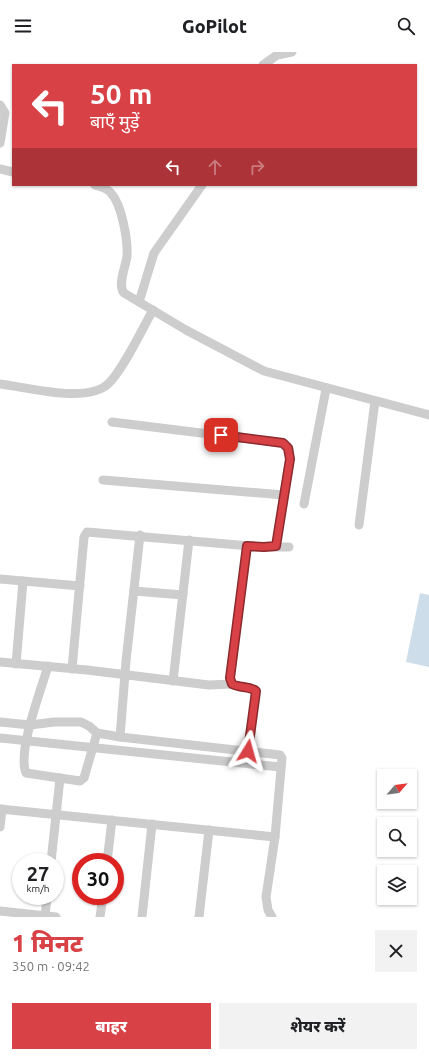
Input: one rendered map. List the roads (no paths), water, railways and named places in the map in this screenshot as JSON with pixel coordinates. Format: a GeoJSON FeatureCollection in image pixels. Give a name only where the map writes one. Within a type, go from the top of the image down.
{"type":"FeatureCollection","features":[{"type":"Feature","properties":{"kind":"street"},"geometry":{"type":"LineString","coordinates":[[264,64],[277,55],[292,52]]}},
{"type":"Feature","properties":{"kind":"street"},"geometry":{"type":"LineString","coordinates":[[0,105],[6,113],[0,143]]}},
{"type":"Feature","properties":{"kind":"street"},"geometry":{"type":"LineString","coordinates":[[0,169],[12,172]]}},
{"type":"Feature","properties":{"kind":"street"},"geometry":{"type":"LineString","coordinates":[[96,186],[109,191],[118,207],[127,246],[121,290],[186,330],[256,368],[278,376],[429,415]]}},
{"type":"Feature","properties":{"kind":"street"},"geometry":{"type":"LineString","coordinates":[[139,302],[154,253],[201,186]]}},
{"type":"Feature","properties":{"kind":"street"},"geometry":{"type":"LineString","coordinates":[[0,384],[69,393],[83,393],[102,388],[113,378],[153,310]]}},
{"type":"Feature","properties":{"kind":"street"},"geometry":{"type":"LineString","coordinates":[[304,504],[326,388]]}},
{"type":"Feature","properties":{"kind":"street"},"geometry":{"type":"LineString","coordinates":[[359,525],[375,402]]}},
{"type":"Feature","properties":{"kind":"street"},"geometry":{"type":"LineString","coordinates":[[112,422],[283,443],[288,448],[290,459],[276,546]]}},
{"type":"Feature","properties":{"kind":"street"},"geometry":{"type":"LineString","coordinates":[[103,480],[284,495]]}},
{"type":"Feature","properties":{"kind":"street"},"geometry":{"type":"LineString","coordinates":[[72,668],[84,536],[87,532],[140,535],[247,546],[289,547]]}},
{"type":"Feature","properties":{"kind":"street"},"geometry":{"type":"LineString","coordinates":[[120,737],[140,535]]}},
{"type":"Feature","properties":{"kind":"street"},"geometry":{"type":"LineString","coordinates":[[173,681],[189,540]]}},
{"type":"Feature","properties":{"kind":"street"},"geometry":{"type":"LineString","coordinates":[[232,684],[230,678],[247,546]]}},
{"type":"Feature","properties":{"kind":"street"},"geometry":{"type":"LineString","coordinates":[[0,579],[80,586]]}},
{"type":"Feature","properties":{"kind":"street"},"geometry":{"type":"LineString","coordinates":[[16,664],[23,581]]}},
{"type":"Feature","properties":{"kind":"street"},"geometry":{"type":"LineString","coordinates":[[134,591],[183,595]]}},
{"type":"Feature","properties":{"kind":"street"},"geometry":{"type":"LineString","coordinates":[[0,662],[72,668],[214,686],[232,684],[254,689],[256,691],[248,751]]}},
{"type":"Feature","properties":{"kind":"street"},"geometry":{"type":"LineString","coordinates":[[48,666],[25,739],[23,755],[26,773],[78,781],[82,780],[97,733]]}},
{"type":"Feature","properties":{"kind":"street"},"geometry":{"type":"LineString","coordinates":[[0,722],[30,725],[75,722],[86,724],[97,733],[120,737],[278,754],[282,758],[275,836],[266,897],[268,910],[272,917]]}},
{"type":"Feature","properties":{"kind":"street"},"geometry":{"type":"LineString","coordinates":[[0,738],[25,739],[280,767]]}},
{"type":"Feature","properties":{"kind":"street"},"geometry":{"type":"LineString","coordinates":[[52,853],[60,778]]}},
{"type":"Feature","properties":{"kind":"street"},"geometry":{"type":"LineString","coordinates":[[0,827],[1,809],[275,836]]}},
{"type":"Feature","properties":{"kind":"street"},"geometry":{"type":"LineString","coordinates":[[108,853],[112,820]]}},
{"type":"Feature","properties":{"kind":"street"},"geometry":{"type":"LineString","coordinates":[[142,917],[152,824]]}},
{"type":"Feature","properties":{"kind":"street"},"geometry":{"type":"LineString","coordinates":[[199,917],[209,830]]}},
{"type":"Feature","properties":{"kind":"street"},"geometry":{"type":"LineString","coordinates":[[45,916],[46,905]]}},
{"type":"Feature","properties":{"kind":"street"},"geometry":{"type":"LineString","coordinates":[[100,917],[102,905]]}},
{"type":"Feature","properties":{"kind":"street"},"geometry":{"type":"LineString","coordinates":[[0,911],[56,917]]}},
{"type":"Feature","properties":{"kind":"water"},"geometry":{"type":"Polygon","coordinates":[[[420,593],[429,595],[429,667],[406,662],[420,593]]]}}]}
